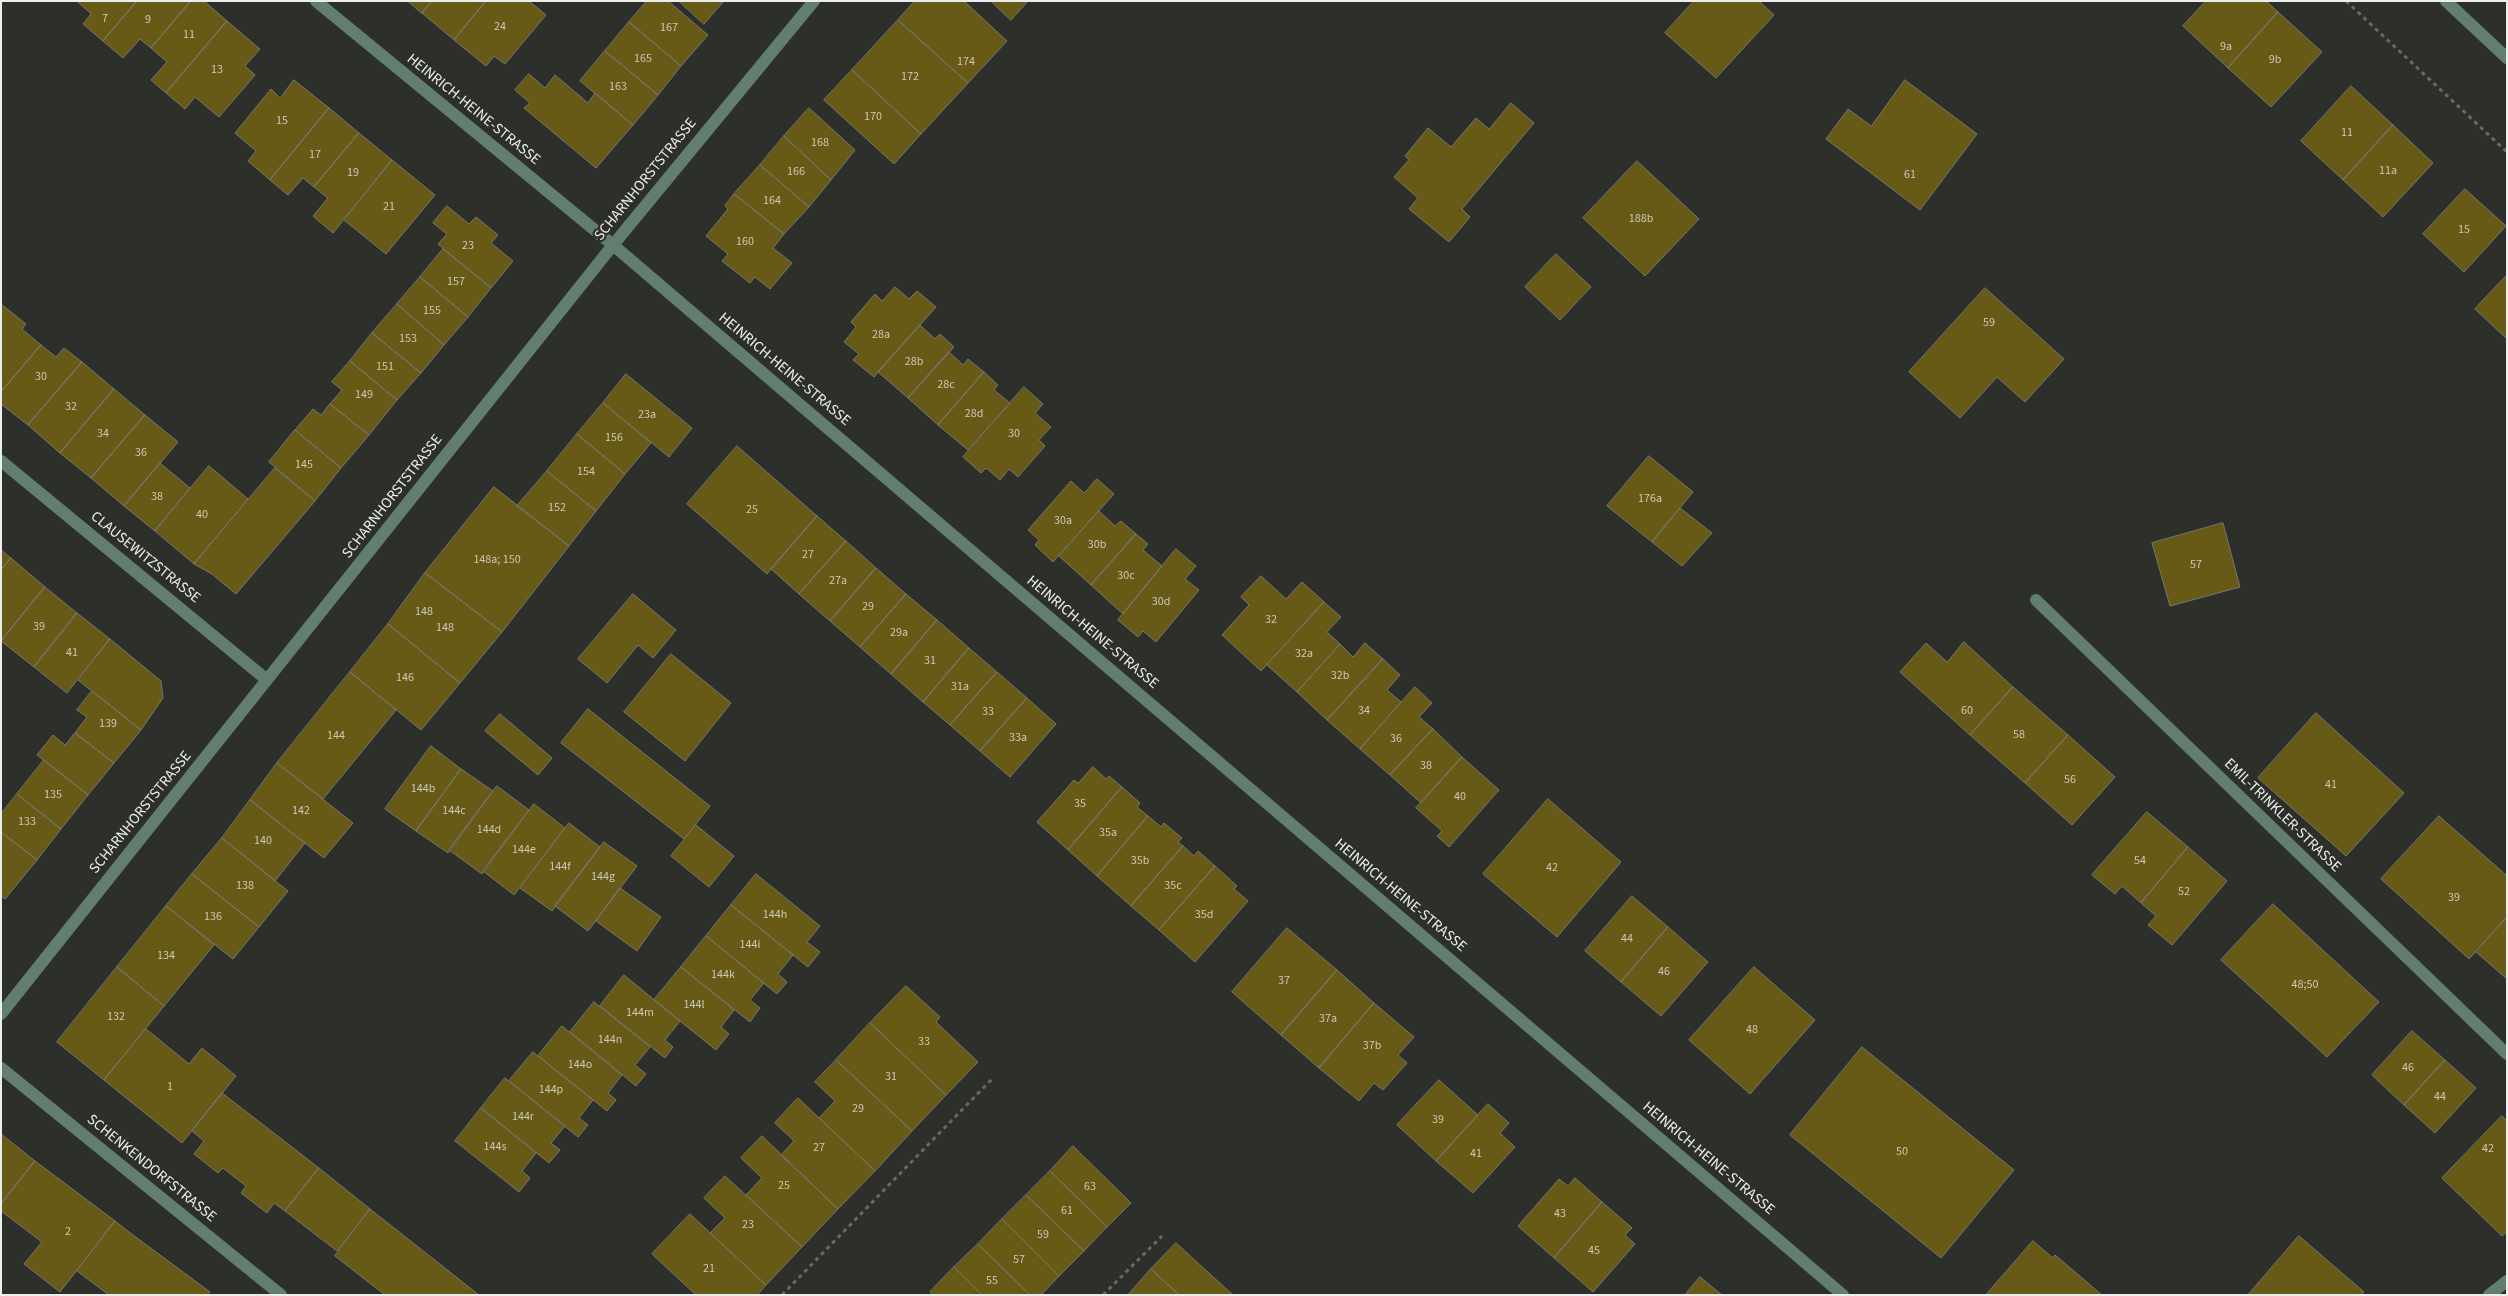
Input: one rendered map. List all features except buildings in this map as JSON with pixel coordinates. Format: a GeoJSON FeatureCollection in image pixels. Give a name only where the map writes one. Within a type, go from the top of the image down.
{"type":"FeatureCollection","features":[{"type":"Feature","properties":{"kind":"street","name":"HEINRICH-HEINE-STRASSE"},"geometry":{"type":"LineString","coordinates":[[316,1],[612,245],[1843,1295]]}},
{"type":"Feature","properties":{"kind":"street","name":"SCHARNHORSTSTRASSE"},"geometry":{"type":"LineString","coordinates":[[1,1014],[612,245],[814,1]]}},
{"type":"Feature","properties":{"kind":"street"},"geometry":{"type":"LineString","coordinates":[[2446,1],[2507,58]]}},
{"type":"Feature","properties":{"kind":"street","name":"CLAUSEWITZSTRASSE"},"geometry":{"type":"LineString","coordinates":[[1,461],[267,680]]}},
{"type":"Feature","properties":{"kind":"street","name":"EMIL-TRINKLER-STRASSE"},"geometry":{"type":"LineString","coordinates":[[2036,600],[2507,1054]]}},
{"type":"Feature","properties":{"kind":"street","name":"SCHENKENDORFSTRASSE"},"geometry":{"type":"LineString","coordinates":[[1,1068],[281,1295]]}},
{"type":"Feature","properties":{"kind":"street"},"geometry":{"type":"LineString","coordinates":[[2489,1295],[2507,1281]]}},
{"type":"Feature","properties":{"kind":"path"},"geometry":{"type":"LineString","coordinates":[[2346,1],[2507,152]]}},
{"type":"Feature","properties":{"kind":"path"},"geometry":{"type":"LineString","coordinates":[[782,1295],[993,1078]]}},
{"type":"Feature","properties":{"kind":"path"},"geometry":{"type":"LineString","coordinates":[[1103,1295],[1162,1236]]}}]}
